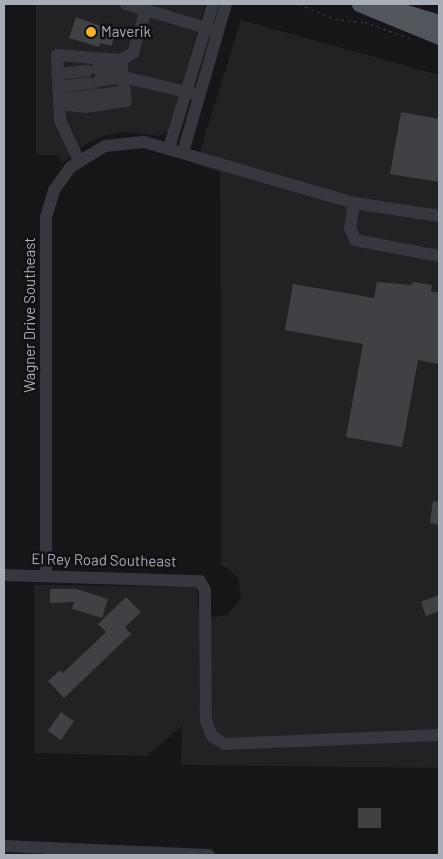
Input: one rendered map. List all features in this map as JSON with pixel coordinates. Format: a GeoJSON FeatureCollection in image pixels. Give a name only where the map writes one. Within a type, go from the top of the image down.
{"type":"FeatureCollection","features":[{"type":"Feature","properties":{"kind":"main road"},"geometry":{"type":"LineString","coordinates":[[359,4],[439,37]]}},
{"type":"Feature","properties":{"kind":"main road"},"geometry":{"type":"LineString","coordinates":[[378,4],[439,22]]}},
{"type":"Feature","properties":{"kind":"street"},"geometry":{"type":"LineString","coordinates":[[183,152],[200,95],[212,29],[213,4]]}},
{"type":"Feature","properties":{"kind":"street"},"geometry":{"type":"LineString","coordinates":[[169,148],[187,91],[212,29],[226,4]]}},
{"type":"Feature","properties":{"kind":"street"},"geometry":{"type":"LineString","coordinates":[[58,90],[86,107],[126,101],[123,75],[133,53],[139,6],[212,29]]}},
{"type":"Feature","properties":{"kind":"street"},"geometry":{"type":"LineString","coordinates":[[79,161],[60,120],[57,55],[200,95]]}},
{"type":"Feature","properties":{"kind":"street"},"geometry":{"type":"LineString","coordinates":[[58,90],[123,75]]}},
{"type":"Feature","properties":{"kind":"street"},"geometry":{"type":"LineString","coordinates":[[58,90],[123,75]]}},
{"type":"Feature","properties":{"kind":"street","name":"Wagner Drive Southeast"},"geometry":{"type":"LineString","coordinates":[[46,576],[46,218],[54,190],[79,161],[100,148],[124,142],[144,142],[354,203],[439,216]]}},
{"type":"Feature","properties":{"kind":"street"},"geometry":{"type":"LineString","coordinates":[[354,203],[350,228],[358,242],[439,256]]}},
{"type":"Feature","properties":{"kind":"street","name":"El Rey Road Southeast"},"geometry":{"type":"LineString","coordinates":[[4,575],[193,578],[202,583],[205,590],[206,721],[209,731],[220,742],[234,746],[439,735]]}},
{"type":"Feature","properties":{"kind":"street"},"geometry":{"type":"LineString","coordinates":[[4,846],[209,855]]}},
{"type":"Feature","properties":{"kind":"path"},"geometry":{"type":"LineString","coordinates":[[299,4],[335,19],[365,22],[412,40]]}},
{"type":"Feature","properties":{"kind":"shaded area"},"geometry":{"type":"Polygon","coordinates":[[[36,4],[205,4],[169,132],[160,136],[122,132],[103,136],[84,145],[61,164],[59,155],[36,155],[36,4]]]}},
{"type":"Feature","properties":{"kind":"shaded area"},"geometry":{"type":"Polygon","coordinates":[[[241,20],[439,75],[439,768],[181,765],[182,726],[147,756],[34,753],[34,585],[198,587],[199,619],[228,615],[241,598],[238,577],[221,564],[220,172],[196,164],[241,20]]]}},
{"type":"Feature","properties":{"kind":"building","name":"Maverik"},"geometry":{"type":"Polygon","coordinates":[[[76,17],[112,30],[110,35],[115,36],[111,46],[100,43],[99,47],[69,38],[76,17]]]}},
{"type":"Feature","properties":{"kind":"building"},"geometry":{"type":"Polygon","coordinates":[[[401,112],[439,119],[439,182],[390,174],[401,112]]]}},
{"type":"Feature","properties":{"kind":"building"},"geometry":{"type":"Polygon","coordinates":[[[377,282],[412,285],[413,282],[432,285],[431,291],[439,293],[439,364],[418,360],[402,447],[346,437],[363,344],[285,330],[293,284],[374,298],[377,282]]]}},
{"type":"Feature","properties":{"kind":"building"},"geometry":{"type":"Polygon","coordinates":[[[433,501],[439,502],[439,525],[430,523],[433,501]]]}},
{"type":"Feature","properties":{"kind":"building"},"geometry":{"type":"Polygon","coordinates":[[[50,589],[76,589],[108,599],[102,618],[72,609],[74,602],[50,603],[50,589]]]}},
{"type":"Feature","properties":{"kind":"building"},"geometry":{"type":"Polygon","coordinates":[[[439,595],[439,611],[426,616],[421,602],[439,595]]]}},
{"type":"Feature","properties":{"kind":"building"},"geometry":{"type":"Polygon","coordinates":[[[126,597],[141,612],[125,627],[131,634],[64,698],[48,681],[60,670],[63,673],[106,632],[98,624],[126,597]]]}},
{"type":"Feature","properties":{"kind":"building"},"geometry":{"type":"Polygon","coordinates":[[[61,712],[74,721],[61,740],[48,731],[61,712]]]}},
{"type":"Feature","properties":{"kind":"building"},"geometry":{"type":"Polygon","coordinates":[[[358,808],[381,808],[381,828],[358,828],[358,808]]]}},
{"type":"Feature","properties":{"kind":"tunnel"},"geometry":{"type":"LineString","coordinates":[[90,90],[99,89]]}},
{"type":"Feature","properties":{"kind":"place","name":"Maverik"},"geometry":{"type":"Point","coordinates":[91,32]}}]}
